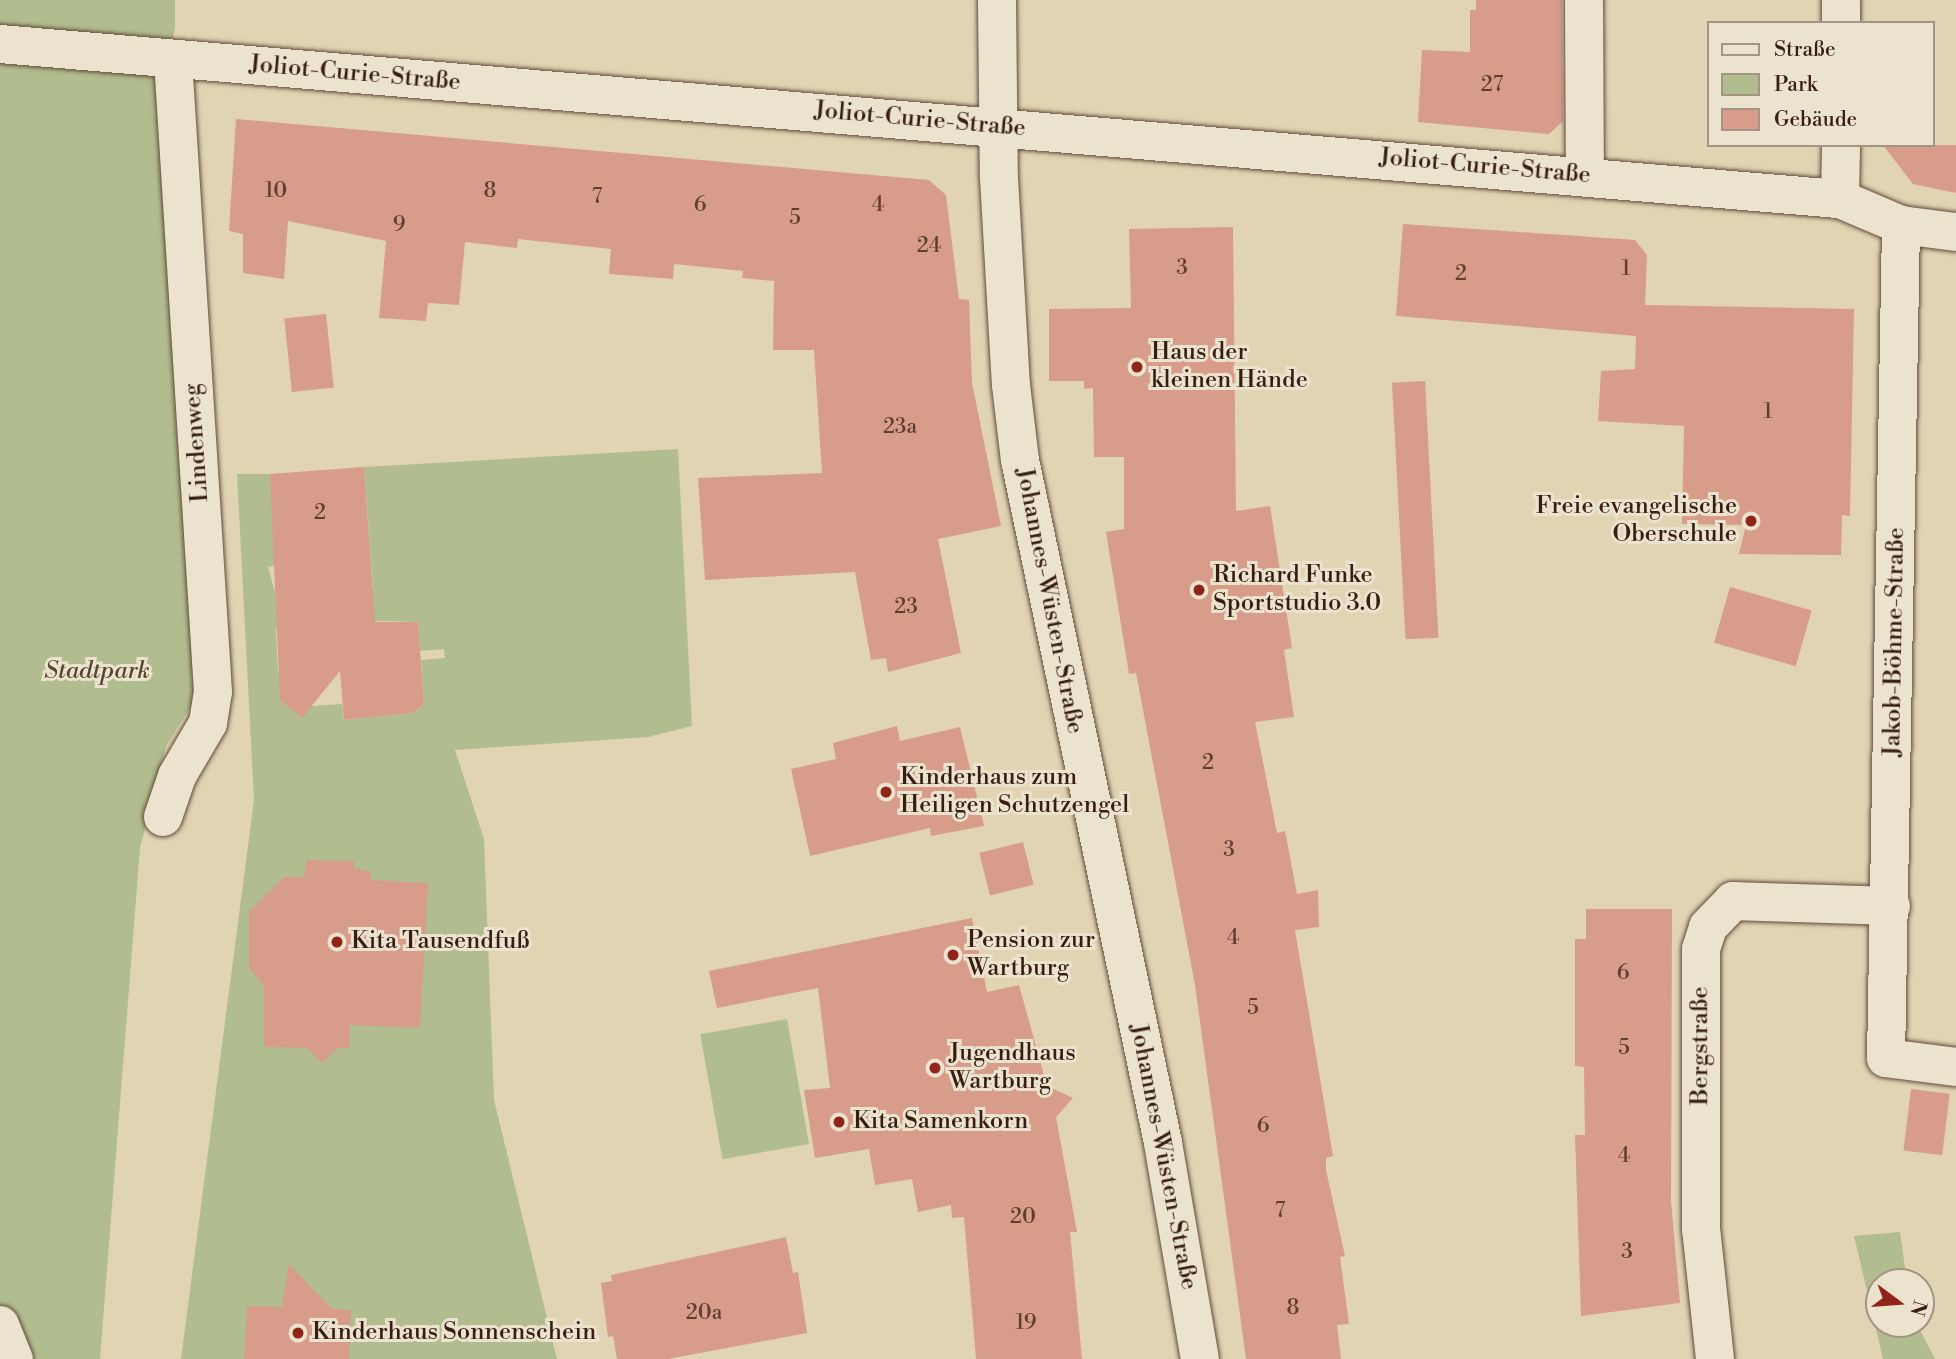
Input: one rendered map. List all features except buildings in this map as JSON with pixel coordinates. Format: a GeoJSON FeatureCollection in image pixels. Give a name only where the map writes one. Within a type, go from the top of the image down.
{"type":"FeatureCollection","features":[{"type":"Feature","properties":{"kind":"street","name":"Johannes-Wüsten-Straße"},"geometry":{"type":"LineString","coordinates":[[997,0],[997,126],[1011,385],[1020,460],[1163,1143],[1200,1359]]}},
{"type":"Feature","properties":{"kind":"street"},"geometry":{"type":"LineString","coordinates":[[1584,0],[1585,175]]}},
{"type":"Feature","properties":{"kind":"street"},"geometry":{"type":"LineString","coordinates":[[1841,0],[1841,21]]}},
{"type":"Feature","properties":{"kind":"street","name":"Joliot-Curie-Straße"},"geometry":{"type":"LineString","coordinates":[[0,44],[1585,175],[1840,199],[1901,225],[1956,232]]}},
{"type":"Feature","properties":{"kind":"street","name":"Lindenweg"},"geometry":{"type":"LineString","coordinates":[[163,817],[177,776],[208,723],[214,692],[173,59]]}},
{"type":"Feature","properties":{"kind":"street"},"geometry":{"type":"LineString","coordinates":[[1840,199],[1841,147]]}},
{"type":"Feature","properties":{"kind":"street","name":"Jakob-Böhme-Straße"},"geometry":{"type":"LineString","coordinates":[[1901,225],[1891,906],[1886,1058],[1956,1068]]}},
{"type":"Feature","properties":{"kind":"street","name":"Bergstraße"},"geometry":{"type":"LineString","coordinates":[[1715,1359],[1702,1229],[1701,949],[1708,927],[1732,901],[1891,906]]}},
{"type":"Feature","properties":{"kind":"street"},"geometry":{"type":"LineString","coordinates":[[0,1325],[14,1359]]}},
{"type":"Feature","properties":{"kind":"green space","name":"Stadtpark"},"geometry":{"type":"Polygon","coordinates":[[[0,0],[175,0],[175,28],[161,92],[196,698],[166,746],[140,848],[100,1359],[0,1359],[0,0]]]}},
{"type":"Feature","properties":{"kind":"green space"},"geometry":{"type":"Polygon","coordinates":[[[678,449],[692,726],[648,737],[455,750],[484,839],[494,1100],[557,1359],[181,1359],[254,800],[237,474],[270,474],[276,551],[274,566],[268,567],[276,596],[373,589],[364,467],[678,449]],[[381,621],[276,628],[278,673],[294,672],[312,706],[342,704],[344,720],[413,713],[424,704],[421,660],[445,658],[444,649],[420,651],[418,622],[381,621]]]}},
{"type":"Feature","properties":{"kind":"green space"},"geometry":{"type":"Polygon","coordinates":[[[787,1019],[809,1144],[722,1159],[700,1034],[787,1019]]]}},
{"type":"Feature","properties":{"kind":"green space"},"geometry":{"type":"Polygon","coordinates":[[[1900,1232],[1905,1268],[1865,1268],[1865,1283],[1854,1236],[1900,1232]]]}},
{"type":"Feature","properties":{"kind":"green space"},"geometry":{"type":"Polygon","coordinates":[[[1878,1338],[1924,1338],[1935,1359],[1883,1359],[1878,1338]]]}},
{"type":"Feature","properties":{"kind":"place","name":"Haus der kleinen Hände"},"geometry":{"type":"Point","coordinates":[1137,367]}},
{"type":"Feature","properties":{"kind":"place","name":"Freie evangelische Oberschule"},"geometry":{"type":"Point","coordinates":[1751,521]}},
{"type":"Feature","properties":{"kind":"place","name":"Richard Funke Sportstudio 3.0"},"geometry":{"type":"Point","coordinates":[1199,590]}},
{"type":"Feature","properties":{"kind":"place","name":"Kinderhaus zum Heiligen Schutzengel"},"geometry":{"type":"Point","coordinates":[886,792]}},
{"type":"Feature","properties":{"kind":"place","name":"Kita Tausendfuß"},"geometry":{"type":"Point","coordinates":[337,942]}},
{"type":"Feature","properties":{"kind":"place","name":"Pension zur Wartburg"},"geometry":{"type":"Point","coordinates":[953,955]}},
{"type":"Feature","properties":{"kind":"place","name":"Jugendhaus Wartburg"},"geometry":{"type":"Point","coordinates":[935,1068]}},
{"type":"Feature","properties":{"kind":"place","name":"Kita Samenkorn"},"geometry":{"type":"Point","coordinates":[839,1122]}},
{"type":"Feature","properties":{"kind":"place","name":"Kinderhaus Sonnenschein"},"geometry":{"type":"Point","coordinates":[298,1333]}}]}
